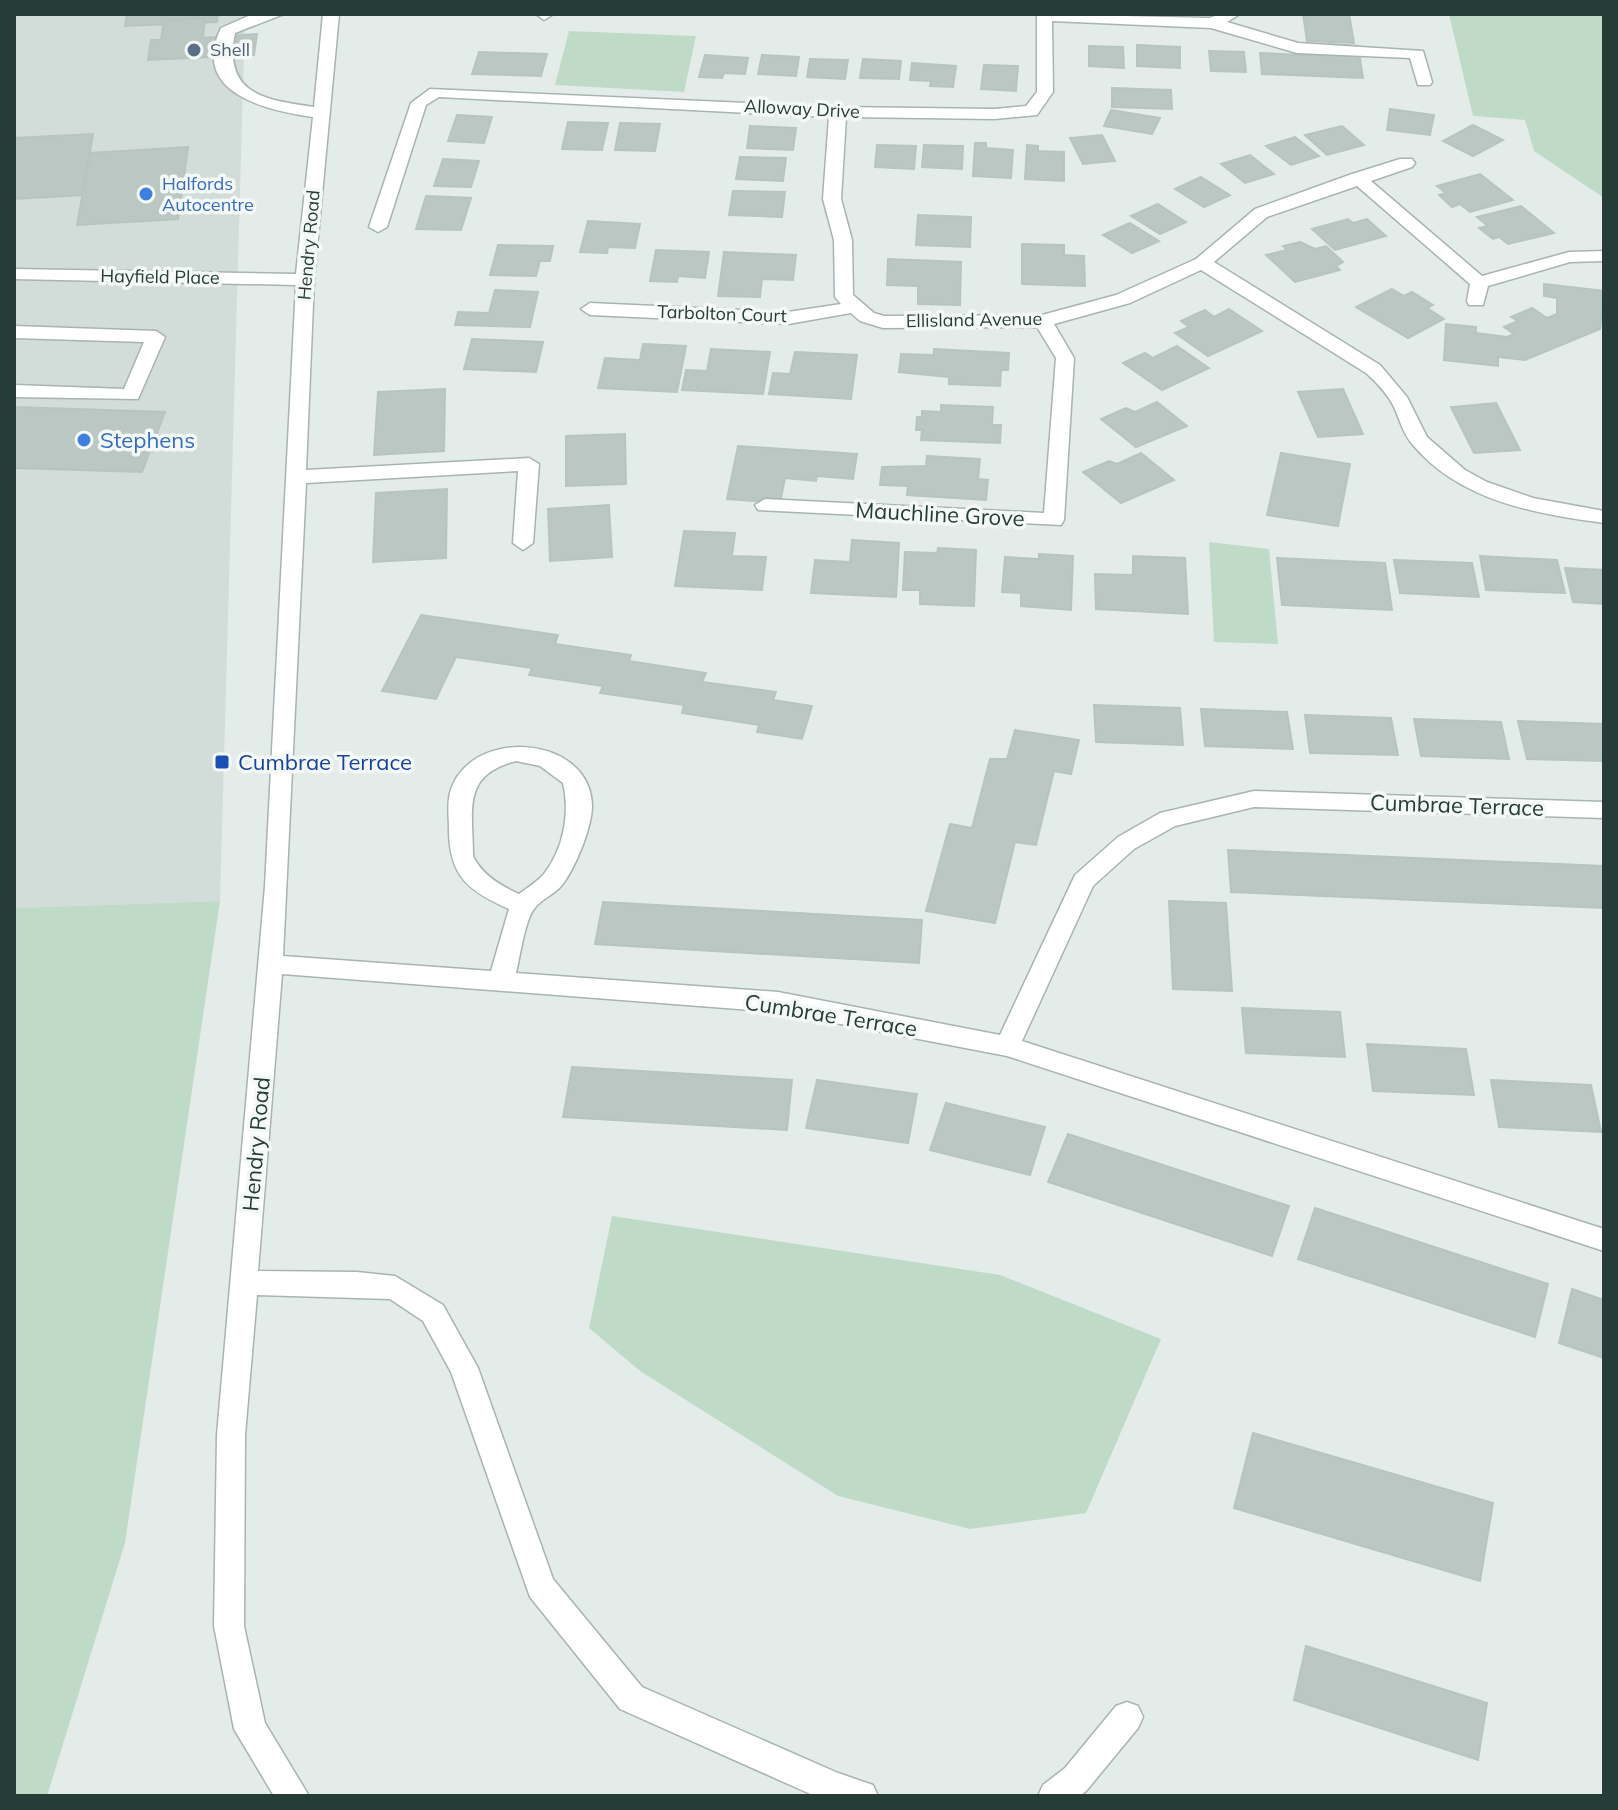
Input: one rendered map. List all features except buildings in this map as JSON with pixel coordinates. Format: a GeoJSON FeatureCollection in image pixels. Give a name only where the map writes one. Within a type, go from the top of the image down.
{"type":"FeatureCollection","features":[{"type":"Feature","properties":{"kind":"street"},"geometry":{"type":"LineString","coordinates":[[276,14],[256,18],[227,31],[222,61],[236,87],[271,106],[321,113]]}},
{"type":"Feature","properties":{"kind":"street","name":"Hendry Road"},"geometry":{"type":"LineString","coordinates":[[293,1796],[250,1729],[229,1626],[231,1435],[272,964],[305,280],[331,14]]}},
{"type":"Feature","properties":{"kind":"street","name":"Alloway Drive"},"geometry":{"type":"LineString","coordinates":[[378,227],[419,103],[436,92],[838,112],[995,114],[1031,111],[1045,92],[1042,15],[1212,23],[1232,14]]}},
{"type":"Feature","properties":{"kind":"street"},"geometry":{"type":"LineString","coordinates":[[1212,23],[1297,48],[1417,54],[1424,82]]}},
{"type":"Feature","properties":{"kind":"street"},"geometry":{"type":"LineString","coordinates":[[838,112],[832,199],[843,240],[844,297],[853,307]]}},
{"type":"Feature","properties":{"kind":"street","name":"Ellisland Avenue"},"geometry":{"type":"LineString","coordinates":[[853,307],[867,317],[883,322],[1043,321],[1123,299],[1202,263],[1261,213],[1406,163]]}},
{"type":"Feature","properties":{"kind":"street"},"geometry":{"type":"LineString","coordinates":[[1358,178],[1477,292],[1569,257],[1604,256]]}},
{"type":"Feature","properties":{"kind":"street"},"geometry":{"type":"LineString","coordinates":[[1202,263],[1373,369],[1392,387],[1418,438],[1435,457],[1457,472],[1520,502],[1604,517]]}},
{"type":"Feature","properties":{"kind":"street"},"geometry":{"type":"LineString","coordinates":[[14,295],[18,274]]}},
{"type":"Feature","properties":{"kind":"street","name":"Hayfield Place"},"geometry":{"type":"LineString","coordinates":[[18,274],[305,280]]}},
{"type":"Feature","properties":{"kind":"street","name":"Tarbolton Court"},"geometry":{"type":"LineString","coordinates":[[590,309],[788,318],[853,307]]}},
{"type":"Feature","properties":{"kind":"street","name":"Mauchline Grove"},"geometry":{"type":"LineString","coordinates":[[765,505],[1054,520],[1065,358],[1043,321]]}},
{"type":"Feature","properties":{"kind":"street"},"geometry":{"type":"LineString","coordinates":[[14,332],[156,337],[131,395],[14,391]]}},
{"type":"Feature","properties":{"kind":"street"},"geometry":{"type":"LineString","coordinates":[[295,477],[529,464],[523,543]]}},
{"type":"Feature","properties":{"kind":"street"},"geometry":{"type":"LineString","coordinates":[[501,981],[522,905],[553,880],[573,839],[580,806],[574,779],[547,760],[516,753],[488,760],[470,775],[461,794],[461,856],[467,869],[490,891],[522,905]]}},
{"type":"Feature","properties":{"kind":"street","name":"Cumbrae Terrace"},"geometry":{"type":"LineString","coordinates":[[1007,1046],[1083,881],[1126,843],[1168,819],[1254,799],[1604,810]]}},
{"type":"Feature","properties":{"kind":"street","name":"Cumbrae Terrace"},"geometry":{"type":"LineString","coordinates":[[272,964],[778,1002],[1007,1046],[1604,1240]]}},
{"type":"Feature","properties":{"kind":"street"},"geometry":{"type":"LineString","coordinates":[[244,1283],[357,1284],[395,1288],[433,1313],[464,1368],[541,1587],[631,1698],[836,1789],[862,1796]]}},
{"type":"Feature","properties":{"kind":"street"},"geometry":{"type":"LineString","coordinates":[[1054,1796],[1076,1779],[1127,1717]]}},
{"type":"Feature","properties":{"kind":"shaded area"},"geometry":{"type":"Polygon","coordinates":[[[14,14],[245,14],[220,901],[14,908],[14,14]]]}},
{"type":"Feature","properties":{"kind":"green space"},"geometry":{"type":"Polygon","coordinates":[[[1449,14],[1604,14],[1604,198],[1534,151],[1525,120],[1473,116],[1449,14]]]}},
{"type":"Feature","properties":{"kind":"green space"},"geometry":{"type":"Polygon","coordinates":[[[569,31],[696,36],[684,92],[555,85],[569,31]]]}},
{"type":"Feature","properties":{"kind":"green space"},"geometry":{"type":"Polygon","coordinates":[[[1209,542],[1269,549],[1278,644],[1214,642],[1209,542]]]}},
{"type":"Feature","properties":{"kind":"green space"},"geometry":{"type":"Polygon","coordinates":[[[220,901],[125,1543],[47,1796],[14,1796],[14,908],[220,901]]]}},
{"type":"Feature","properties":{"kind":"green space"},"geometry":{"type":"Polygon","coordinates":[[[612,1216],[1000,1275],[1161,1339],[1086,1513],[970,1529],[838,1496],[640,1371],[589,1328],[612,1216]]]}},
{"type":"Feature","properties":{"kind":"place","name":"Shell"},"geometry":{"type":"Point","coordinates":[194,50]}},
{"type":"Feature","properties":{"kind":"place","name":"Halfords Autocentre"},"geometry":{"type":"Point","coordinates":[146,194]}},
{"type":"Feature","properties":{"kind":"place","name":"Stephens"},"geometry":{"type":"Point","coordinates":[84,440]}},
{"type":"Feature","properties":{"kind":"place","name":"Cumbrae Terrace"},"geometry":{"type":"Point","coordinates":[222,762]}}]}
